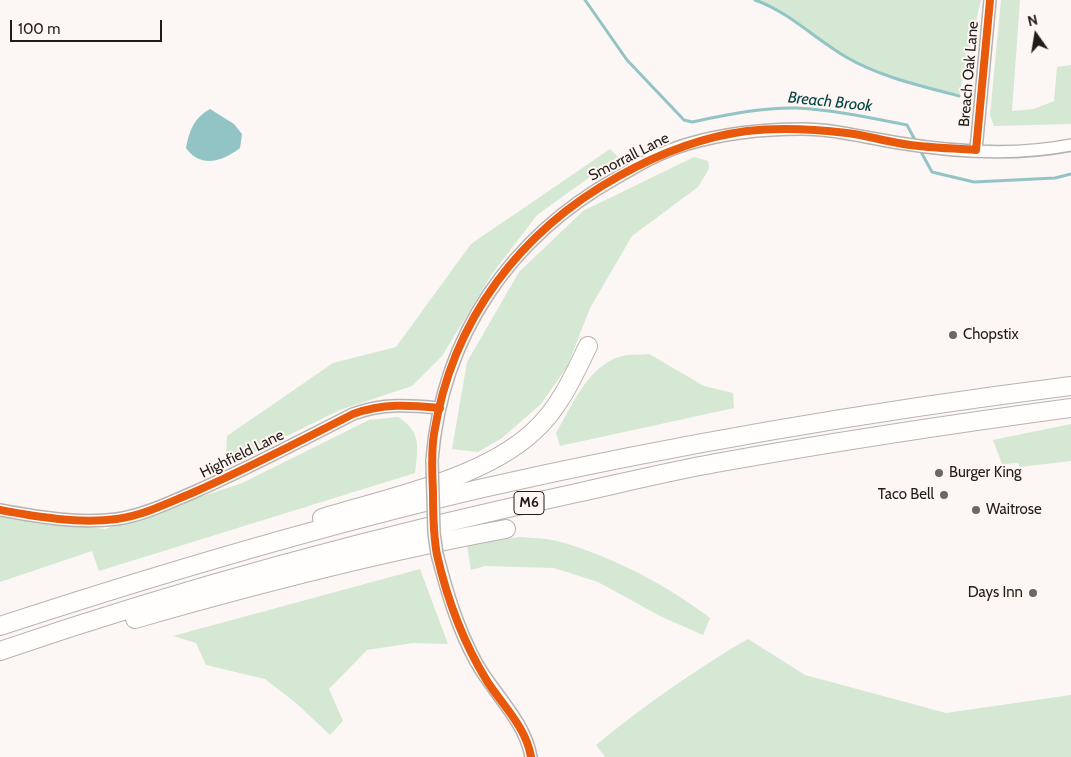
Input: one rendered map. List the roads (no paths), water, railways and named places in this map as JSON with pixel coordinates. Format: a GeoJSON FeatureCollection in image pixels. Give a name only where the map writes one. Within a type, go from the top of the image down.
{"type":"FeatureCollection","features":[{"type":"Feature","properties":{"kind":"highway"},"geometry":{"type":"LineString","coordinates":[[161,574],[287,528],[458,476],[489,462],[533,432],[564,395],[588,346]]}},
{"type":"Feature","properties":{"kind":"highway","name":"M6"},"geometry":{"type":"LineString","coordinates":[[0,626],[161,574],[313,531],[463,493],[668,449],[795,425],[932,404],[1071,386]]}},
{"type":"Feature","properties":{"kind":"highway","name":"M6"},"geometry":{"type":"LineString","coordinates":[[0,651],[222,581],[322,553],[496,510],[714,464],[939,426],[1071,408]]}},
{"type":"Feature","properties":{"kind":"highway"},"geometry":{"type":"LineString","coordinates":[[0,658],[158,613],[314,572],[445,540],[506,530]]}},
{"type":"Feature","properties":{"kind":"street","name":"Breach Oak Lane"},"geometry":{"type":"LineString","coordinates":[[976,150],[990,0]]}},
{"type":"Feature","properties":{"kind":"street","name":"Smorrall Lane"},"geometry":{"type":"LineString","coordinates":[[440,408],[460,344],[494,284],[544,228],[590,192],[665,152],[716,137],[749,131],[803,129],[848,133],[909,144],[976,150],[1040,151],[1071,145]]}},
{"type":"Feature","properties":{"kind":"street","name":"Highfield Lane"},"geometry":{"type":"LineString","coordinates":[[0,510],[40,517],[88,521],[118,519],[148,512],[215,483],[353,414],[371,408],[396,404],[440,408]]}},
{"type":"Feature","properties":{"kind":"street"},"geometry":{"type":"LineString","coordinates":[[440,408],[434,434],[432,460],[434,533],[448,598],[459,629],[488,683],[523,732],[531,757]]}},
{"type":"Feature","properties":{"kind":"water"},"geometry":{"type":"Polygon","coordinates":[[[210,109],[234,124],[242,134],[240,148],[219,159],[205,161],[192,155],[186,148],[196,121],[210,109]]]}},
{"type":"Feature","properties":{"kind":"waterway","name":"Breach Brook"},"geometry":{"type":"LineString","coordinates":[[585,0],[627,60],[684,120],[692,122],[771,109],[811,109],[907,125],[916,142]]}},
{"type":"Feature","properties":{"kind":"waterway"},"geometry":{"type":"LineString","coordinates":[[755,0],[779,11],[835,50],[859,64],[901,80],[959,96]]}},
{"type":"Feature","properties":{"kind":"waterway","name":"Breach Brook"},"geometry":{"type":"LineString","coordinates":[[920,150],[932,172],[974,182],[1055,178],[1071,174]]}},
{"type":"Feature","properties":{"kind":"place","name":"Chopstix"},"geometry":{"type":"Point","coordinates":[953,335]}},
{"type":"Feature","properties":{"kind":"place","name":"Burger King"},"geometry":{"type":"Point","coordinates":[939,473]}},
{"type":"Feature","properties":{"kind":"place","name":"Taco Bell"},"geometry":{"type":"Point","coordinates":[944,495]}},
{"type":"Feature","properties":{"kind":"place","name":"Waitrose"},"geometry":{"type":"Point","coordinates":[976,510]}},
{"type":"Feature","properties":{"kind":"place","name":"Days Inn"},"geometry":{"type":"Point","coordinates":[1033,593]}}]}
